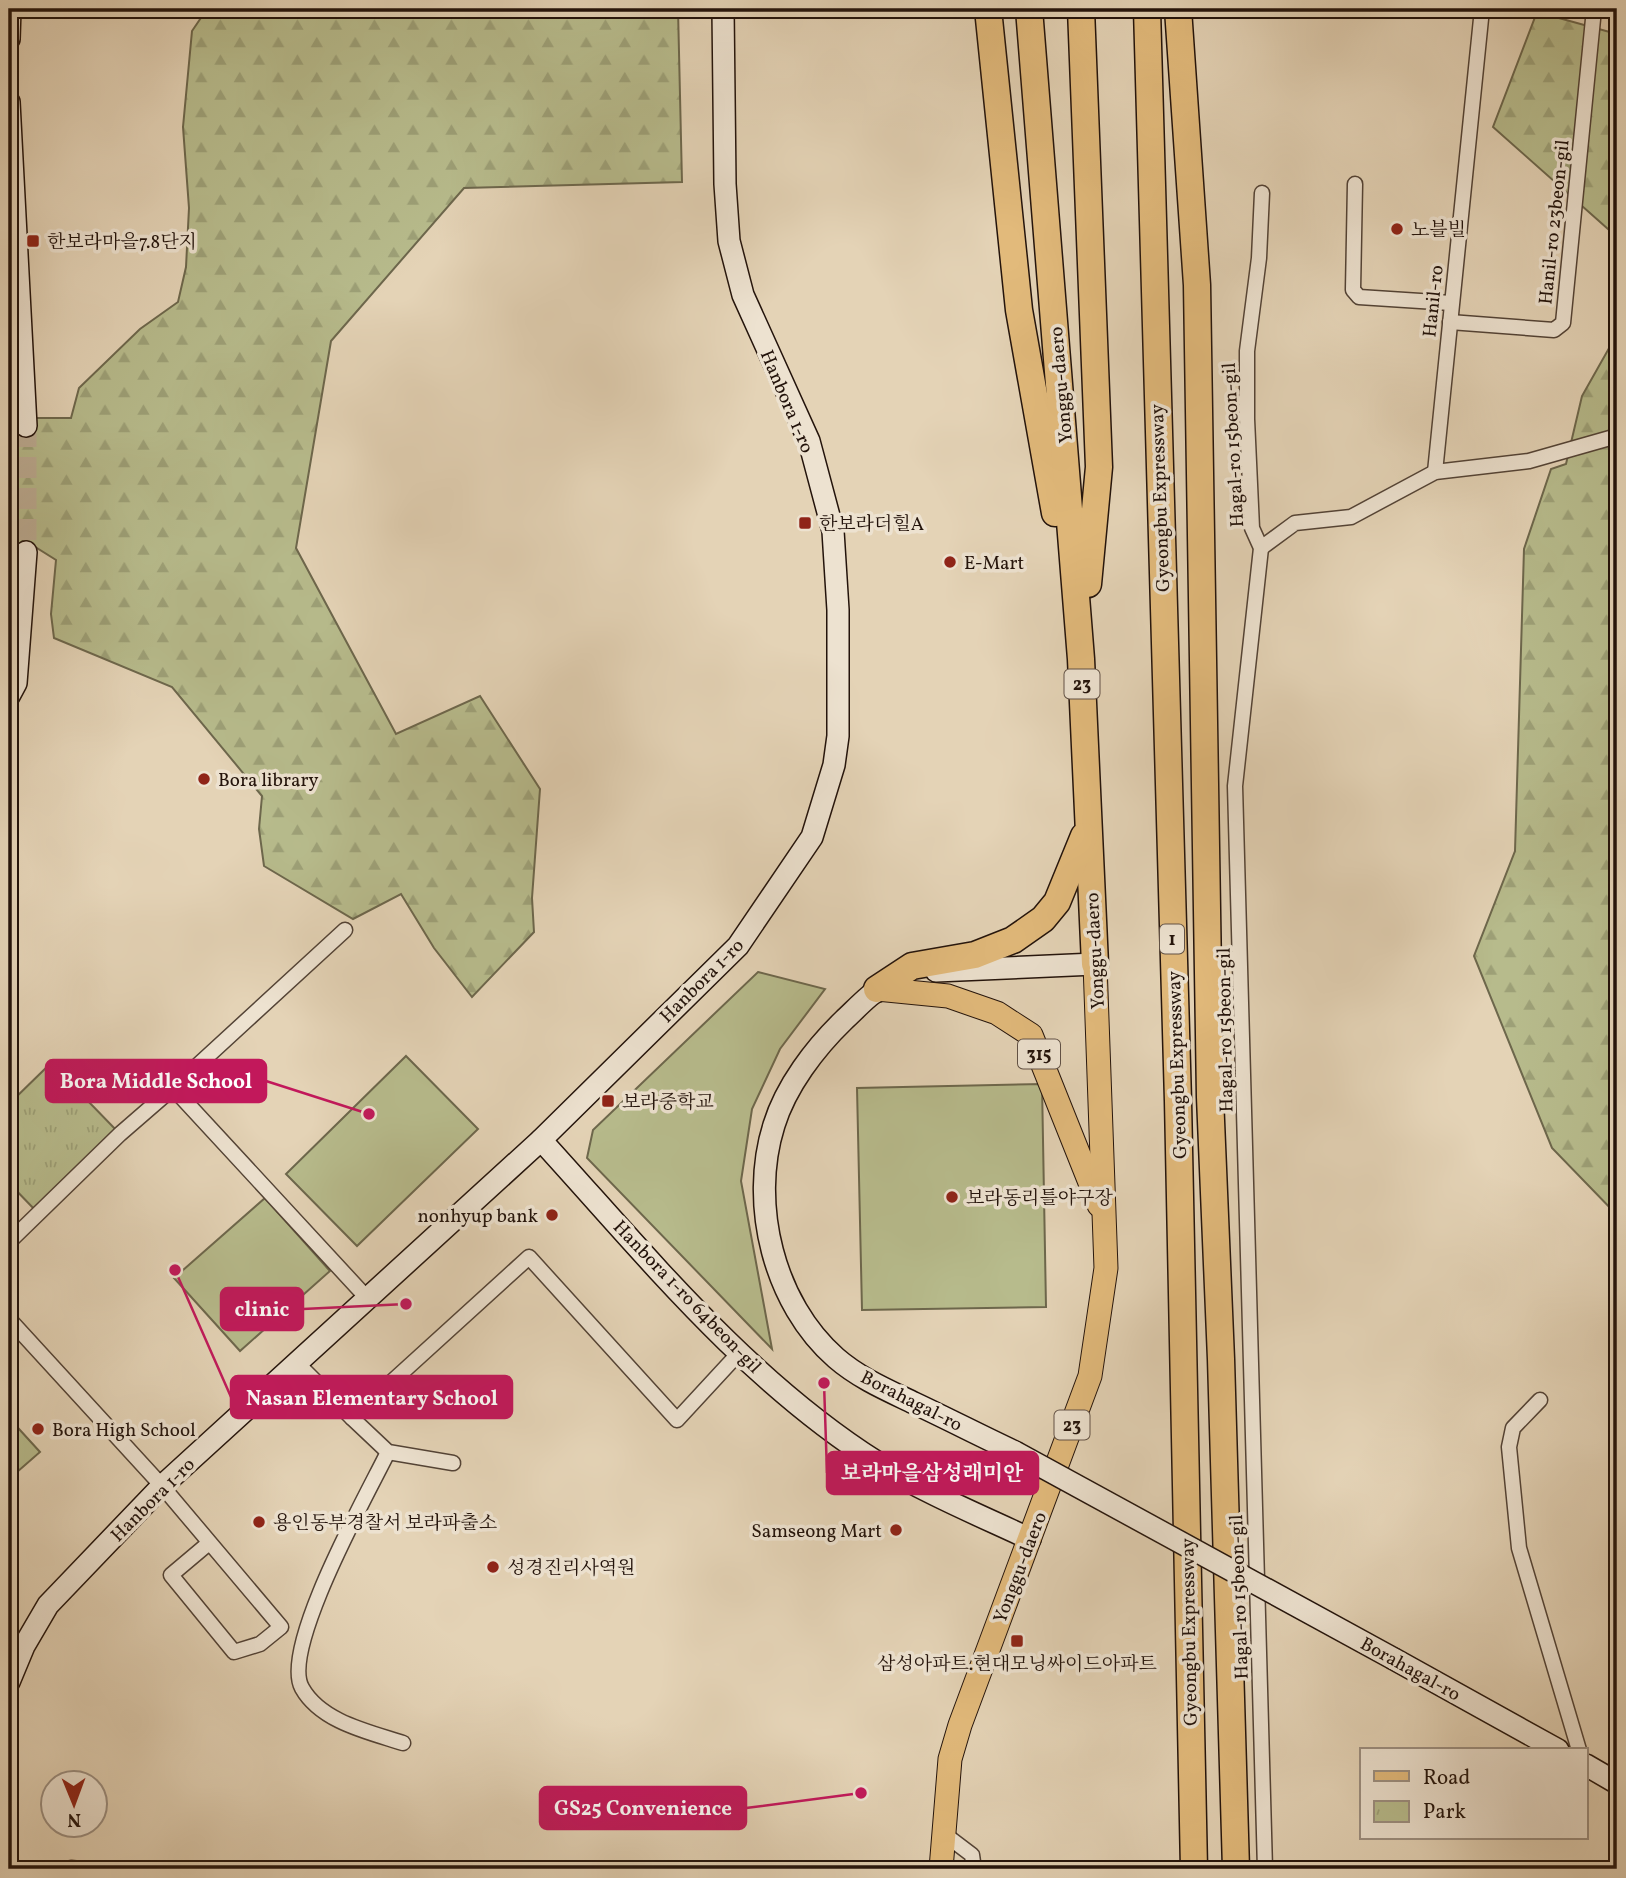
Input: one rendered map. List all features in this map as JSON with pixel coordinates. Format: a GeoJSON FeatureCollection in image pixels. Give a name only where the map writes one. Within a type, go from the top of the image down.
{"type":"FeatureCollection","features":[{"type":"Feature","properties":{"kind":"highway"},"geometry":{"type":"LineString","coordinates":[[988,9],[1019,310],[1081,659]]}},
{"type":"Feature","properties":{"kind":"highway","name":"Yonggu-daero"},"geometry":{"type":"LineString","coordinates":[[1029,9],[1081,659],[1095,964]]}},
{"type":"Feature","properties":{"kind":"highway"},"geometry":{"type":"LineString","coordinates":[[1081,9],[1099,467],[1081,659]]}},
{"type":"Feature","properties":{"kind":"highway","name":"Gyeongbu Expressway"},"geometry":{"type":"LineString","coordinates":[[1147,9],[1178,1101],[1194,1869]]}},
{"type":"Feature","properties":{"kind":"highway","name":"Gyeongbu Expressway"},"geometry":{"type":"LineString","coordinates":[[1178,9],[1197,285],[1210,1097],[1221,1359],[1236,1868]]}},
{"type":"Feature","properties":{"kind":"highway"},"geometry":{"type":"LineString","coordinates":[[877,989],[912,965],[975,955],[1013,940],[1043,919],[1058,902],[1087,828]]}},
{"type":"Feature","properties":{"kind":"main road","name":"Yonggu-daero"},"geometry":{"type":"LineString","coordinates":[[941,1869],[950,1759],[960,1725],[1090,1376],[1106,1268],[1095,964]]}},
{"type":"Feature","properties":{"kind":"main road","name":"315"},"geometry":{"type":"LineString","coordinates":[[877,989],[948,996],[997,1013],[1031,1035],[1106,1224]]}},
{"type":"Feature","properties":{"kind":"street"},"geometry":{"type":"LineString","coordinates":[[9,39],[10,9]]}},
{"type":"Feature","properties":{"kind":"street","name":"Hanbora 1-ro"},"geometry":{"type":"LineString","coordinates":[[9,1682],[24,1646],[48,1605],[162,1486],[541,1140],[738,946],[812,837],[834,765],[839,683],[834,531],[809,441],[743,295],[729,241],[725,184],[723,9]]}},
{"type":"Feature","properties":{"kind":"street","name":"Hanil-ro"},"geometry":{"type":"LineString","coordinates":[[1435,472],[1482,9]]}},
{"type":"Feature","properties":{"kind":"street","name":"Hanil-ro 23beon-gil"},"geometry":{"type":"LineString","coordinates":[[1450,322],[1554,330],[1563,323],[1594,9]]}},
{"type":"Feature","properties":{"kind":"street"},"geometry":{"type":"LineString","coordinates":[[9,102],[26,426]]}},
{"type":"Feature","properties":{"kind":"street"},"geometry":{"type":"LineString","coordinates":[[1355,184],[1353,290],[1359,298],[1451,303]]}},
{"type":"Feature","properties":{"kind":"street","name":"Hagal-ro 15beon-gil"},"geometry":{"type":"LineString","coordinates":[[1262,194],[1259,258],[1247,351],[1252,528],[1261,548],[1235,786],[1265,1869]]}},
{"type":"Feature","properties":{"kind":"street"},"geometry":{"type":"LineString","coordinates":[[1261,548],[1295,523],[1351,517],[1435,472],[1529,461],[1617,436]]}},
{"type":"Feature","properties":{"kind":"street"},"geometry":{"type":"LineString","coordinates":[[9,696],[16,682],[26,552]]}},
{"type":"Feature","properties":{"kind":"street"},"geometry":{"type":"LineString","coordinates":[[9,1242],[120,1133],[345,930]]}},
{"type":"Feature","properties":{"kind":"street","name":"Borahagal-ro"},"geometry":{"type":"LineString","coordinates":[[1095,964],[911,972],[877,989],[823,1040],[800,1074],[774,1124],[766,1164],[766,1200],[779,1275],[792,1306],[837,1359],[865,1379],[1014,1452],[1555,1748]]}},
{"type":"Feature","properties":{"kind":"street"},"geometry":{"type":"LineString","coordinates":[[173,1088],[367,1298]]}},
{"type":"Feature","properties":{"kind":"street","name":"Hanbora 1-ro 64beon-gil"},"geometry":{"type":"LineString","coordinates":[[541,1140],[738,1354],[811,1416],[875,1462],[1030,1539]]}},
{"type":"Feature","properties":{"kind":"street"},"geometry":{"type":"LineString","coordinates":[[352,1418],[529,1257],[677,1419],[738,1354]]}},
{"type":"Feature","properties":{"kind":"street"},"geometry":{"type":"LineString","coordinates":[[9,1320],[162,1486],[281,1627],[260,1644],[234,1652],[171,1575],[209,1543]]}},
{"type":"Feature","properties":{"kind":"street"},"geometry":{"type":"LineString","coordinates":[[296,1362],[388,1452],[453,1463]]}},
{"type":"Feature","properties":{"kind":"street"},"geometry":{"type":"LineString","coordinates":[[1540,1399],[1513,1428],[1509,1447],[1519,1548],[1578,1748]]}},
{"type":"Feature","properties":{"kind":"street"},"geometry":{"type":"LineString","coordinates":[[388,1452],[333,1561],[309,1620],[299,1665],[301,1686],[316,1706],[359,1728],[403,1743]]}},
{"type":"Feature","properties":{"kind":"street"},"geometry":{"type":"LineString","coordinates":[[1588,1766],[1617,1783]]}},
{"type":"Feature","properties":{"kind":"street"},"geometry":{"type":"LineString","coordinates":[[943,1833],[972,1855],[974,1869]]}},
{"type":"Feature","properties":{"kind":"green space"},"geometry":{"type":"Polygon","coordinates":[[[207,9],[678,9],[682,182],[464,188],[331,341],[296,548],[396,734],[480,696],[540,789],[532,898],[534,932],[472,997],[434,948],[401,894],[353,919],[264,866],[259,829],[262,796],[172,687],[54,638],[51,614],[56,560],[24,540],[9,551],[9,418],[71,418],[79,388],[140,329],[178,302],[186,267],[189,208],[183,127],[192,31],[207,9]]]}},
{"type":"Feature","properties":{"kind":"green space"},"geometry":{"type":"Polygon","coordinates":[[[1537,12],[1617,34],[1617,237],[1493,127],[1537,12]]]}},
{"type":"Feature","properties":{"kind":"green space"},"geometry":{"type":"Polygon","coordinates":[[[1617,334],[1617,1215],[1552,1148],[1474,956],[1515,851],[1524,549],[1551,469],[1566,464],[1582,396],[1617,334]]]}},
{"type":"Feature","properties":{"kind":"green space"},"geometry":{"type":"Polygon","coordinates":[[[758,972],[825,989],[780,1049],[752,1109],[741,1181],[772,1349],[587,1158],[593,1130],[758,972]]]}},
{"type":"Feature","properties":{"kind":"green space"},"geometry":{"type":"Polygon","coordinates":[[[406,1056],[478,1129],[357,1246],[286,1174],[406,1056]]]}},
{"type":"Feature","properties":{"kind":"green space"},"geometry":{"type":"Polygon","coordinates":[[[51,1063],[120,1134],[38,1213],[9,1183],[9,1104],[51,1063]]]}},
{"type":"Feature","properties":{"kind":"green space","name":"보라동리틀야구장"},"geometry":{"type":"Polygon","coordinates":[[[1042,1084],[1046,1307],[862,1310],[857,1088],[1042,1084]]]}},
{"type":"Feature","properties":{"kind":"green space"},"geometry":{"type":"Polygon","coordinates":[[[265,1198],[330,1271],[240,1351],[174,1278],[265,1198]]]}},
{"type":"Feature","properties":{"kind":"green space"},"geometry":{"type":"Polygon","coordinates":[[[9,1418],[40,1452],[9,1479],[9,1418]]]}},
{"type":"Feature","properties":{"kind":"tunnel"},"geometry":{"type":"LineString","coordinates":[[26,426],[26,552]]}},
{"type":"Feature","properties":{"kind":"place","name":"노블빌"},"geometry":{"type":"Point","coordinates":[1397,229]}},
{"type":"Feature","properties":{"kind":"place","name":"한보라마을7.8단지"},"geometry":{"type":"Point","coordinates":[33,241]}},
{"type":"Feature","properties":{"kind":"place","name":"한보라더힐A"},"geometry":{"type":"Point","coordinates":[805,523]}},
{"type":"Feature","properties":{"kind":"place","name":"E-Mart"},"geometry":{"type":"Point","coordinates":[950,562]}},
{"type":"Feature","properties":{"kind":"place","name":"Bora library"},"geometry":{"type":"Point","coordinates":[204,779]}},
{"type":"Feature","properties":{"kind":"place","name":"보라중학교"},"geometry":{"type":"Point","coordinates":[608,1101]}},
{"type":"Feature","properties":{"kind":"place","name":"Bora Middle School"},"geometry":{"type":"Point","coordinates":[369,1114]}},
{"type":"Feature","properties":{"kind":"place","name":"보라동리틀야구장"},"geometry":{"type":"Point","coordinates":[952,1197]}},
{"type":"Feature","properties":{"kind":"place","name":"nonhyup bank"},"geometry":{"type":"Point","coordinates":[552,1215]}},
{"type":"Feature","properties":{"kind":"place","name":"Nasan Elementary School"},"geometry":{"type":"Point","coordinates":[175,1270]}},
{"type":"Feature","properties":{"kind":"place","name":"clinic"},"geometry":{"type":"Point","coordinates":[406,1304]}},
{"type":"Feature","properties":{"kind":"place","name":"보라마을삼성래미안"},"geometry":{"type":"Point","coordinates":[824,1383]}},
{"type":"Feature","properties":{"kind":"place","name":"Bora High School"},"geometry":{"type":"Point","coordinates":[38,1429]}},
{"type":"Feature","properties":{"kind":"place","name":"용인동부경찰서 보라파출소"},"geometry":{"type":"Point","coordinates":[259,1522]}},
{"type":"Feature","properties":{"kind":"place","name":"Samseong Mart"},"geometry":{"type":"Point","coordinates":[896,1530]}},
{"type":"Feature","properties":{"kind":"place","name":"성경진리사역원"},"geometry":{"type":"Point","coordinates":[493,1567]}},
{"type":"Feature","properties":{"kind":"place","name":"삼성아파트.현대모닝싸이드아파트"},"geometry":{"type":"Point","coordinates":[1017,1641]}},
{"type":"Feature","properties":{"kind":"place","name":"GS25 Convenience"},"geometry":{"type":"Point","coordinates":[861,1793]}}]}
